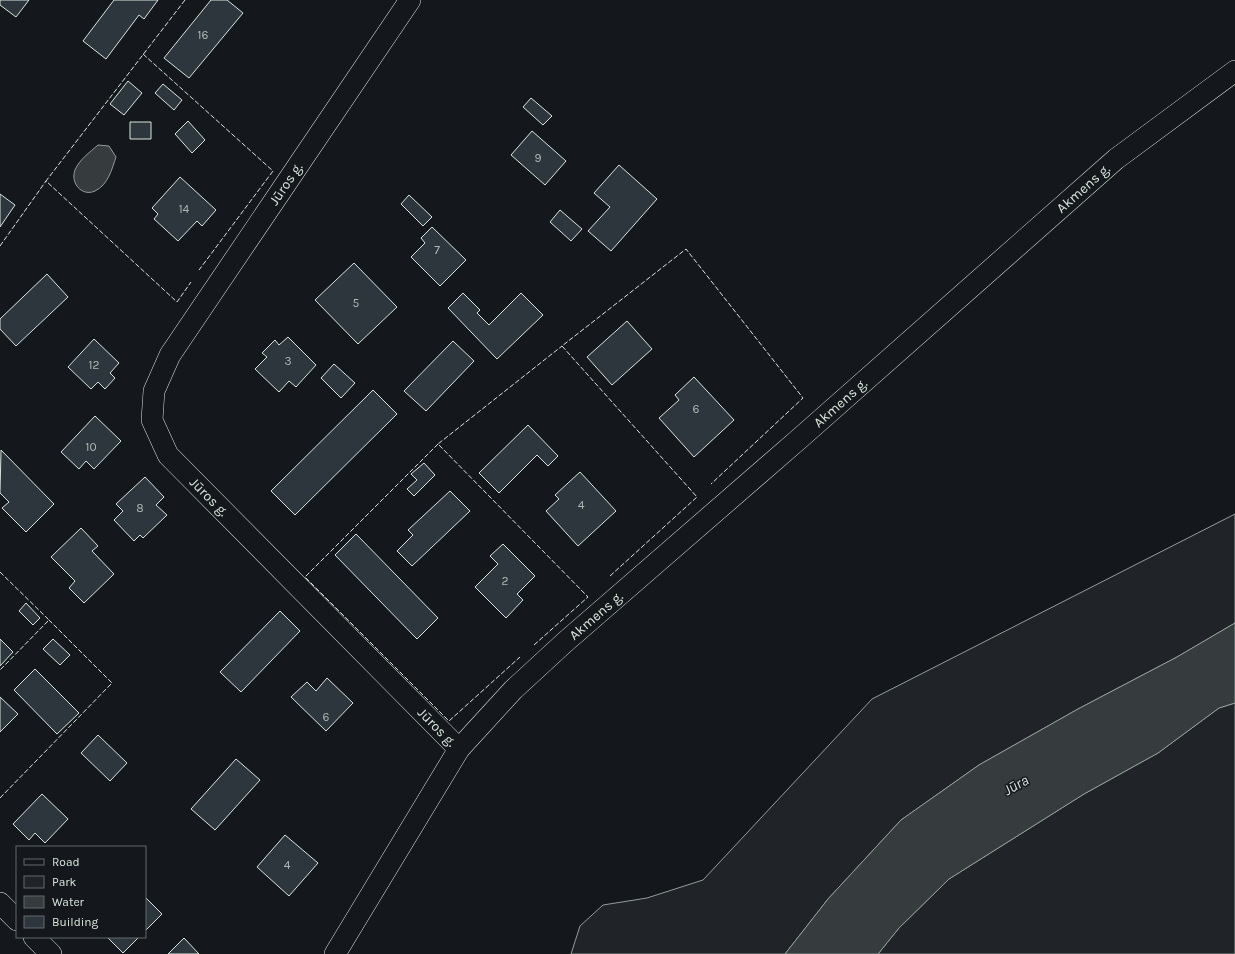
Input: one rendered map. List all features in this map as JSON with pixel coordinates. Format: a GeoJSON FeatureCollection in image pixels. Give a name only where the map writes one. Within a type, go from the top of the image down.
{"type":"FeatureCollection","features":[{"type":"Feature","properties":{"kind":"street","name":"Jūros g."},"geometry":{"type":"LineString","coordinates":[[335,954],[459,749],[168,455],[152,420],[154,391],[170,355],[410,0]]}},
{"type":"Feature","properties":{"kind":"street","name":"Akmens g."},"geometry":{"type":"LineString","coordinates":[[459,749],[512,690],[564,643],[810,429],[1116,159],[1235,72]]}},
{"type":"Feature","properties":{"kind":"street"},"geometry":{"type":"LineString","coordinates":[[0,903],[16,919]]}},
{"type":"Feature","properties":{"kind":"street"},"geometry":{"type":"LineString","coordinates":[[35,938],[51,954]]}},
{"type":"Feature","properties":{"kind":"green space"},"geometry":{"type":"Polygon","coordinates":[[[1235,514],[1235,623],[1177,657],[1078,709],[979,765],[901,820],[828,899],[785,954],[571,954],[580,926],[603,905],[647,898],[703,880],[872,699],[1235,514]]]}},
{"type":"Feature","properties":{"kind":"green space"},"geometry":{"type":"Polygon","coordinates":[[[1235,703],[1235,954],[878,954],[899,928],[949,879],[1084,794],[1158,753],[1219,708],[1235,703]]]}},
{"type":"Feature","properties":{"kind":"water"},"geometry":{"type":"Polygon","coordinates":[[[98,145],[109,146],[116,157],[109,176],[103,185],[95,191],[86,192],[78,188],[74,180],[75,170],[88,153],[98,145]]]}},
{"type":"Feature","properties":{"kind":"water","name":"Jūra"},"geometry":{"type":"Polygon","coordinates":[[[1235,623],[1235,703],[1219,708],[1158,753],[1084,794],[949,879],[899,928],[878,954],[785,954],[828,899],[901,820],[979,765],[1078,709],[1177,657],[1235,623]]]}},
{"type":"Feature","properties":{"kind":"building"},"geometry":{"type":"Polygon","coordinates":[[[0,0],[29,0],[16,17],[0,5],[0,0]]]}},
{"type":"Feature","properties":{"kind":"building"},"geometry":{"type":"Polygon","coordinates":[[[114,0],[158,0],[144,19],[139,15],[106,59],[83,41],[114,0]]]}},
{"type":"Feature","properties":{"kind":"building"},"geometry":{"type":"Polygon","coordinates":[[[211,0],[227,0],[243,13],[189,78],[164,58],[211,0]]]}},
{"type":"Feature","properties":{"kind":"building"},"geometry":{"type":"Polygon","coordinates":[[[128,81],[142,93],[124,115],[110,104],[128,81]]]}},
{"type":"Feature","properties":{"kind":"building"},"geometry":{"type":"Polygon","coordinates":[[[163,84],[182,100],[174,110],[155,93],[163,84]]]}},
{"type":"Feature","properties":{"kind":"building"},"geometry":{"type":"Polygon","coordinates":[[[531,98],[552,116],[543,125],[523,107],[531,98]]]}},
{"type":"Feature","properties":{"kind":"building"},"geometry":{"type":"Polygon","coordinates":[[[188,121],[205,140],[192,153],[175,134],[188,121]]]}},
{"type":"Feature","properties":{"kind":"building"},"geometry":{"type":"Polygon","coordinates":[[[130,122],[151,122],[151,139],[130,139],[130,122]]]}},
{"type":"Feature","properties":{"kind":"building"},"geometry":{"type":"Polygon","coordinates":[[[532,131],[566,161],[545,185],[511,155],[532,131]]]}},
{"type":"Feature","properties":{"kind":"building"},"geometry":{"type":"Polygon","coordinates":[[[619,165],[657,199],[611,251],[588,231],[610,207],[594,193],[619,165]]]}},
{"type":"Feature","properties":{"kind":"building"},"geometry":{"type":"Polygon","coordinates":[[[180,177],[216,210],[202,226],[197,221],[178,241],[154,219],[158,214],[152,208],[180,177]]]}},
{"type":"Feature","properties":{"kind":"building"},"geometry":{"type":"Polygon","coordinates":[[[0,194],[15,205],[0,227],[0,194]]]}},
{"type":"Feature","properties":{"kind":"building"},"geometry":{"type":"Polygon","coordinates":[[[409,195],[432,217],[423,226],[401,204],[409,195]]]}},
{"type":"Feature","properties":{"kind":"building"},"geometry":{"type":"Polygon","coordinates":[[[560,210],[582,229],[571,241],[550,222],[560,210]]]}},
{"type":"Feature","properties":{"kind":"building"},"geometry":{"type":"Polygon","coordinates":[[[432,227],[466,260],[440,286],[411,257],[425,243],[421,238],[432,227]]]}},
{"type":"Feature","properties":{"kind":"building"},"geometry":{"type":"Polygon","coordinates":[[[354,263],[397,307],[358,344],[315,300],[354,263]]]}},
{"type":"Feature","properties":{"kind":"building"},"geometry":{"type":"Polygon","coordinates":[[[47,274],[68,297],[16,346],[0,329],[0,319],[47,274]]]}},
{"type":"Feature","properties":{"kind":"building"},"geometry":{"type":"Polygon","coordinates":[[[463,293],[480,310],[477,313],[489,325],[521,293],[543,315],[497,359],[448,308],[463,293]]]}},
{"type":"Feature","properties":{"kind":"building"},"geometry":{"type":"Polygon","coordinates":[[[627,321],[652,349],[612,385],[587,357],[627,321]]]}},
{"type":"Feature","properties":{"kind":"building"},"geometry":{"type":"Polygon","coordinates":[[[288,337],[316,365],[296,387],[289,381],[279,392],[255,369],[267,357],[262,353],[275,340],[279,345],[288,337]]]}},
{"type":"Feature","properties":{"kind":"building"},"geometry":{"type":"Polygon","coordinates":[[[94,339],[119,363],[110,373],[115,378],[105,389],[98,382],[91,389],[68,367],[94,339]]]}},
{"type":"Feature","properties":{"kind":"building"},"geometry":{"type":"Polygon","coordinates":[[[453,341],[474,361],[426,411],[404,391],[453,341]]]}},
{"type":"Feature","properties":{"kind":"building"},"geometry":{"type":"Polygon","coordinates":[[[334,364],[355,383],[341,398],[321,378],[334,364]]]}},
{"type":"Feature","properties":{"kind":"building"},"geometry":{"type":"Polygon","coordinates":[[[694,377],[734,420],[694,457],[659,418],[679,400],[675,395],[694,377]]]}},
{"type":"Feature","properties":{"kind":"building"},"geometry":{"type":"Polygon","coordinates":[[[373,390],[397,414],[295,515],[271,491],[373,390]]]}},
{"type":"Feature","properties":{"kind":"building"},"geometry":{"type":"Polygon","coordinates":[[[95,416],[121,441],[94,469],[86,461],[79,469],[61,452],[95,416]]]}},
{"type":"Feature","properties":{"kind":"building"},"geometry":{"type":"Polygon","coordinates":[[[528,425],[558,456],[548,466],[537,455],[499,493],[479,473],[528,425]]]}},
{"type":"Feature","properties":{"kind":"building"},"geometry":{"type":"Polygon","coordinates":[[[1,450],[54,504],[26,532],[2,508],[9,502],[0,493],[1,450]]]}},
{"type":"Feature","properties":{"kind":"building"},"geometry":{"type":"Polygon","coordinates":[[[424,463],[435,475],[414,496],[407,489],[417,480],[411,474],[424,463]]]}},
{"type":"Feature","properties":{"kind":"building"},"geometry":{"type":"Polygon","coordinates":[[[580,472],[616,511],[578,546],[546,511],[559,499],[555,495],[580,472]]]}},
{"type":"Feature","properties":{"kind":"building"},"geometry":{"type":"Polygon","coordinates":[[[145,477],[164,497],[156,505],[167,515],[143,538],[140,535],[134,541],[114,520],[123,511],[116,504],[145,477]]]}},
{"type":"Feature","properties":{"kind":"building"},"geometry":{"type":"Polygon","coordinates":[[[450,491],[470,511],[412,566],[397,551],[413,535],[408,530],[450,491]]]}},
{"type":"Feature","properties":{"kind":"building"},"geometry":{"type":"Polygon","coordinates":[[[81,528],[98,546],[92,551],[114,574],[84,603],[69,588],[75,581],[51,557],[81,528]]]}},
{"type":"Feature","properties":{"kind":"building"},"geometry":{"type":"Polygon","coordinates":[[[356,534],[438,618],[417,639],[335,555],[356,534]]]}},
{"type":"Feature","properties":{"kind":"building"},"geometry":{"type":"Polygon","coordinates":[[[503,544],[535,576],[517,594],[523,600],[506,618],[475,587],[498,564],[490,556],[503,544]]]}},
{"type":"Feature","properties":{"kind":"building"},"geometry":{"type":"Polygon","coordinates":[[[26,603],[40,618],[33,625],[19,611],[26,603]]]}},
{"type":"Feature","properties":{"kind":"building"},"geometry":{"type":"Polygon","coordinates":[[[280,611],[300,631],[241,692],[220,672],[280,611]]]}},
{"type":"Feature","properties":{"kind":"building"},"geometry":{"type":"Polygon","coordinates":[[[0,639],[13,652],[0,666],[0,639]]]}},
{"type":"Feature","properties":{"kind":"building"},"geometry":{"type":"Polygon","coordinates":[[[53,639],[70,655],[60,665],[43,649],[53,639]]]}},
{"type":"Feature","properties":{"kind":"building"},"geometry":{"type":"Polygon","coordinates":[[[35,669],[79,713],[57,734],[14,690],[35,669]]]}},
{"type":"Feature","properties":{"kind":"building"},"geometry":{"type":"Polygon","coordinates":[[[327,678],[353,703],[326,731],[291,697],[307,682],[316,691],[327,678]]]}},
{"type":"Feature","properties":{"kind":"building"},"geometry":{"type":"Polygon","coordinates":[[[0,697],[18,714],[0,732],[0,697]]]}},
{"type":"Feature","properties":{"kind":"building"},"geometry":{"type":"Polygon","coordinates":[[[98,735],[127,763],[110,781],[81,753],[98,735]]]}},
{"type":"Feature","properties":{"kind":"building"},"geometry":{"type":"Polygon","coordinates":[[[236,759],[260,780],[215,830],[191,809],[236,759]]]}},
{"type":"Feature","properties":{"kind":"building"},"geometry":{"type":"Polygon","coordinates":[[[42,794],[68,819],[45,843],[35,833],[29,840],[13,824],[42,794]]]}},
{"type":"Feature","properties":{"kind":"building"},"geometry":{"type":"Polygon","coordinates":[[[285,835],[318,863],[289,896],[257,867],[285,835]]]}},
{"type":"Feature","properties":{"kind":"building"},"geometry":{"type":"Polygon","coordinates":[[[146,898],[162,914],[146,930],[146,898]]]}},
{"type":"Feature","properties":{"kind":"building"},"geometry":{"type":"Polygon","coordinates":[[[108,938],[138,938],[123,953],[108,938]]]}},
{"type":"Feature","properties":{"kind":"building"},"geometry":{"type":"Polygon","coordinates":[[[184,938],[199,954],[168,954],[184,938]]]}},
{"type":"Feature","properties":{"kind":"fence"},"geometry":{"type":"LineString","coordinates":[[185,0],[46,181],[177,302],[191,282]]}},
{"type":"Feature","properties":{"kind":"fence"},"geometry":{"type":"LineString","coordinates":[[143,54],[273,171],[199,270]]}},
{"type":"Feature","properties":{"kind":"fence"},"geometry":{"type":"LineString","coordinates":[[0,246],[46,181]]}},
{"type":"Feature","properties":{"kind":"fence"},"geometry":{"type":"LineString","coordinates":[[610,576],[697,497],[562,346],[686,249],[803,398],[711,484]]}},
{"type":"Feature","properties":{"kind":"fence"},"geometry":{"type":"LineString","coordinates":[[534,645],[588,597],[438,444],[562,346]]}},
{"type":"Feature","properties":{"kind":"fence"},"geometry":{"type":"LineString","coordinates":[[438,444],[305,577],[449,721],[520,657]]}},
{"type":"Feature","properties":{"kind":"fence"},"geometry":{"type":"LineString","coordinates":[[0,572],[49,620],[0,670]]}},
{"type":"Feature","properties":{"kind":"fence"},"geometry":{"type":"LineString","coordinates":[[0,798],[112,683],[49,620]]}}]}
